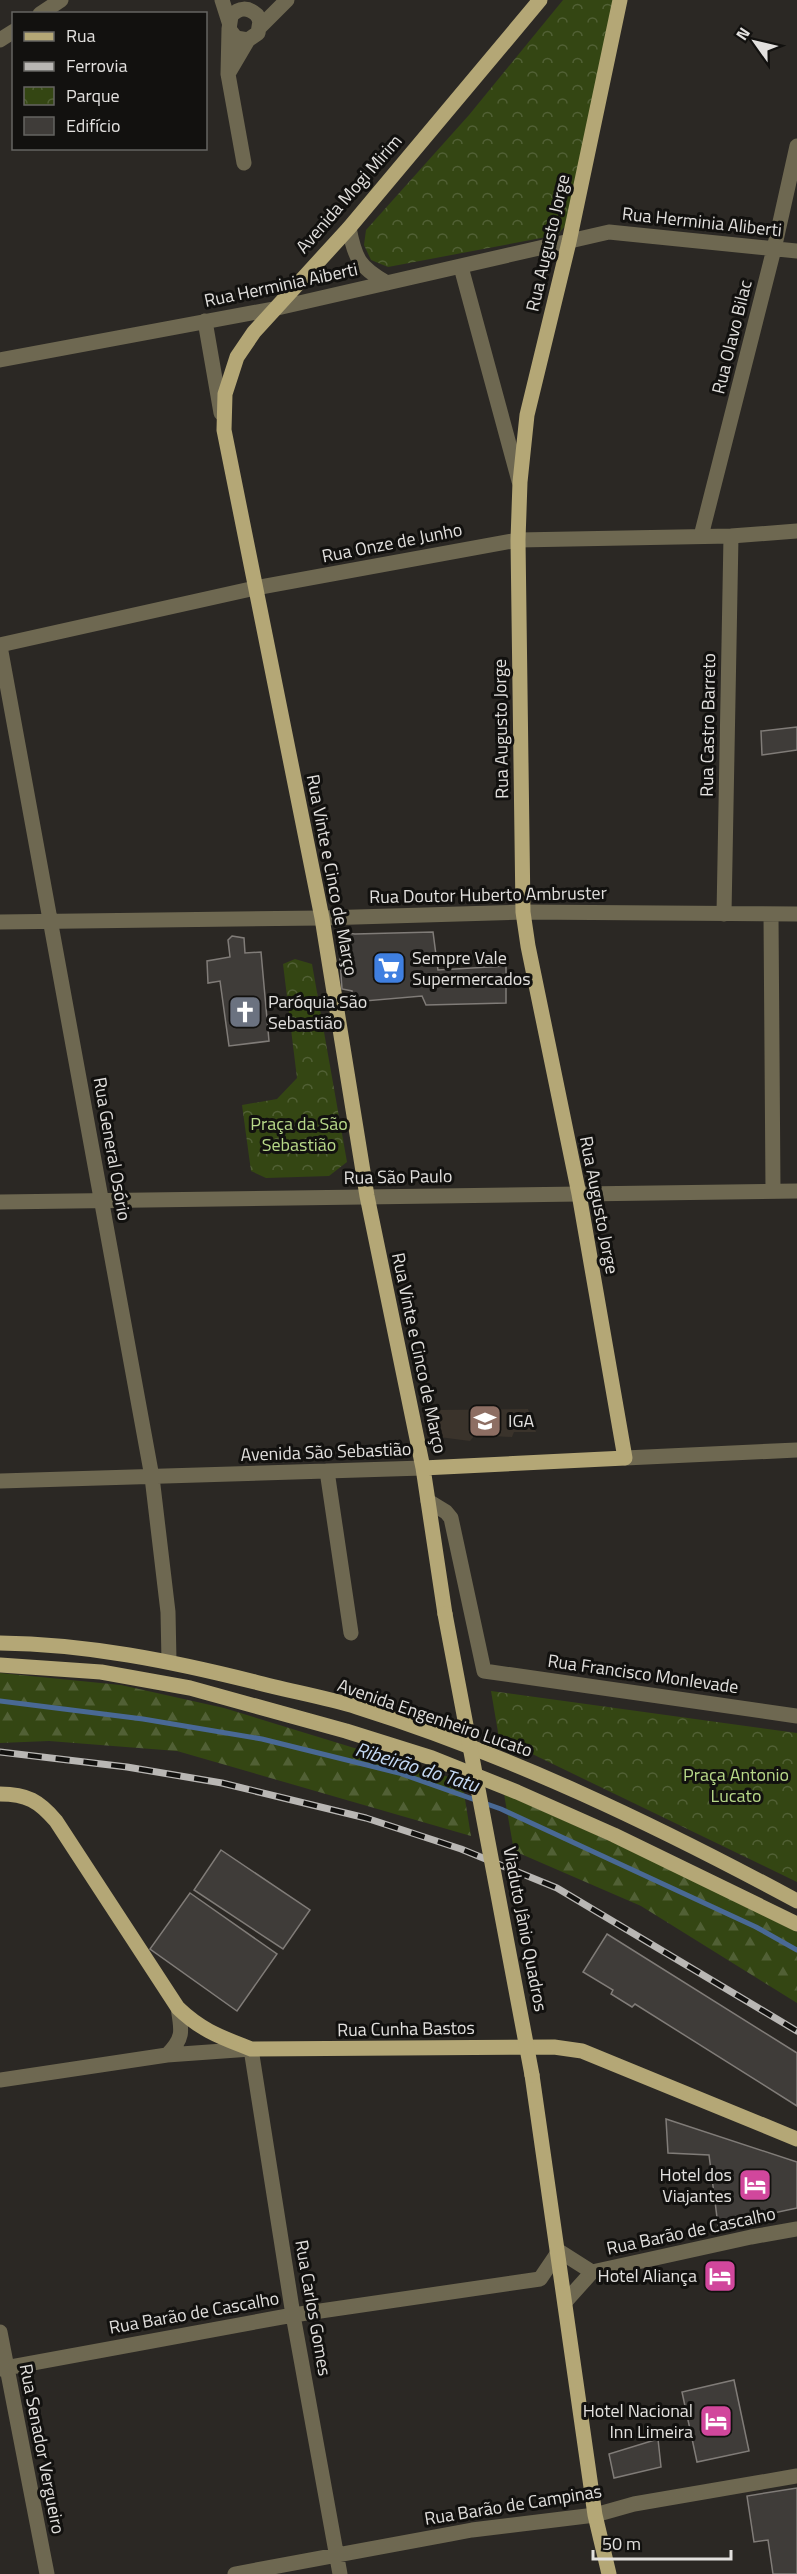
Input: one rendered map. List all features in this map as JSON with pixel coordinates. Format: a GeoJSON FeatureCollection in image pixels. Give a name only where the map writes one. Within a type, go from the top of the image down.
{"type":"FeatureCollection","features":[{"type":"Feature","properties":{"kind":"main road","name":"Avenida Mogi Mirim"},"geometry":{"type":"LineString","coordinates":[[224,430],[225,394],[237,357],[273,309],[349,228],[540,0]]}},
{"type":"Feature","properties":{"kind":"main road","name":"Rua Augusto Jorge"},"geometry":{"type":"LineString","coordinates":[[620,0],[569,242],[527,415],[520,482],[518,540],[523,912],[579,1194],[625,1458]]}},
{"type":"Feature","properties":{"kind":"main road","name":"Rua Vinte e Cinco de Março"},"geometry":{"type":"LineString","coordinates":[[224,430],[322,918],[367,1196],[423,1468],[445,1614]]}},
{"type":"Feature","properties":{"kind":"main road","name":"Avenida São Sebastião"},"geometry":{"type":"LineString","coordinates":[[423,1468],[625,1458]]}},
{"type":"Feature","properties":{"kind":"main road","name":"Viaduto Jânio Quadros"},"geometry":{"type":"LineString","coordinates":[[445,1614],[532,2075],[595,2515],[609,2574]]}},
{"type":"Feature","properties":{"kind":"main road","name":"Avenida Engenheiro Lucato"},"geometry":{"type":"LineString","coordinates":[[0,1644],[43,1644],[169,1661],[356,1707],[458,1743],[570,1787],[702,1850],[797,1901]]}},
{"type":"Feature","properties":{"kind":"main road"},"geometry":{"type":"LineString","coordinates":[[0,1665],[100,1672],[150,1672],[169,1661]]}},
{"type":"Feature","properties":{"kind":"main road"},"geometry":{"type":"LineString","coordinates":[[100,1672],[190,1688],[241,1700],[432,1758],[517,1792],[592,1826],[797,1924]]}},
{"type":"Feature","properties":{"kind":"main road"},"geometry":{"type":"LineString","coordinates":[[0,1794],[21,1795],[42,1804],[56,1821],[178,2008],[195,2025],[251,2049]]}},
{"type":"Feature","properties":{"kind":"main road","name":"Rua Cunha Bastos"},"geometry":{"type":"LineString","coordinates":[[251,2049],[544,2046],[582,2051],[797,2139]]}},
{"type":"Feature","properties":{"kind":"street"},"geometry":{"type":"LineString","coordinates":[[43,12],[61,0]]}},
{"type":"Feature","properties":{"kind":"street"},"geometry":{"type":"LineString","coordinates":[[222,0],[229,26],[236,38],[248,40]]}},
{"type":"Feature","properties":{"kind":"street"},"geometry":{"type":"LineString","coordinates":[[233,0],[250,10],[260,21],[260,27]]}},
{"type":"Feature","properties":{"kind":"street"},"geometry":{"type":"LineString","coordinates":[[228,74],[248,40],[254,37],[260,27],[285,2]]}},
{"type":"Feature","properties":{"kind":"street"},"geometry":{"type":"LineString","coordinates":[[243,163],[228,74],[229,26],[235,12],[285,2]]}},
{"type":"Feature","properties":{"kind":"street","name":"Rua Olavo Bilac"},"geometry":{"type":"LineString","coordinates":[[701,536],[774,249],[797,146]]}},
{"type":"Feature","properties":{"kind":"street"},"geometry":{"type":"LineString","coordinates":[[349,228],[355,258],[369,272],[387,283]]}},
{"type":"Feature","properties":{"kind":"street","name":"Rua Herminia Aliberti"},"geometry":{"type":"LineString","coordinates":[[569,242],[609,232],[797,251]]}},
{"type":"Feature","properties":{"kind":"street","name":"Rua Herminia Aiberti"},"geometry":{"type":"LineString","coordinates":[[0,360],[273,309],[569,242]]}},
{"type":"Feature","properties":{"kind":"street"},"geometry":{"type":"LineString","coordinates":[[461,267],[520,482]]}},
{"type":"Feature","properties":{"kind":"street","name":"Rua Vinte e Cinco de Março"},"geometry":{"type":"LineString","coordinates":[[205,321],[224,430]]}},
{"type":"Feature","properties":{"kind":"street","name":"Rua Onze de Junho"},"geometry":{"type":"LineString","coordinates":[[0,646],[255,588],[518,540],[731,536],[797,531]]}},
{"type":"Feature","properties":{"kind":"street","name":"Rua Castro Barreto"},"geometry":{"type":"LineString","coordinates":[[724,914],[731,536]]}},
{"type":"Feature","properties":{"kind":"street","name":"Rua General Osório"},"geometry":{"type":"LineString","coordinates":[[0,646],[152,1477],[168,1612],[169,1661]]}},
{"type":"Feature","properties":{"kind":"street","name":"Rua Doutor Huberto Ambruster"},"geometry":{"type":"LineString","coordinates":[[0,922],[322,918],[523,912],[797,914]]}},
{"type":"Feature","properties":{"kind":"street"},"geometry":{"type":"LineString","coordinates":[[771,915],[773,1191]]}},
{"type":"Feature","properties":{"kind":"street","name":"Rua São Paulo"},"geometry":{"type":"LineString","coordinates":[[0,1202],[797,1191]]}},
{"type":"Feature","properties":{"kind":"street","name":"Avenida São Sebastião"},"geometry":{"type":"LineString","coordinates":[[625,1458],[797,1450]]}},
{"type":"Feature","properties":{"kind":"street","name":"Avenida São Sebastião"},"geometry":{"type":"LineString","coordinates":[[0,1481],[423,1468]]}},
{"type":"Feature","properties":{"kind":"street"},"geometry":{"type":"LineString","coordinates":[[327,1471],[351,1633]]}},
{"type":"Feature","properties":{"kind":"street","name":"Rua Francisco Monlevade"},"geometry":{"type":"LineString","coordinates":[[428,1501],[446,1512],[451,1518],[484,1671],[797,1716]]}},
{"type":"Feature","properties":{"kind":"street"},"geometry":{"type":"LineString","coordinates":[[167,2055],[179,2043],[181,2029],[178,2008]]}},
{"type":"Feature","properties":{"kind":"street","name":"Rua Cunha Bastos"},"geometry":{"type":"LineString","coordinates":[[0,2080],[167,2055],[251,2049]]}},
{"type":"Feature","properties":{"kind":"street","name":"Rua Carlos Gomes"},"geometry":{"type":"LineString","coordinates":[[251,2049],[293,2315],[340,2574]]}},
{"type":"Feature","properties":{"kind":"street","name":"Rua Barão de Cascalho"},"geometry":{"type":"LineString","coordinates":[[592,2272],[752,2236],[797,2229]]}},
{"type":"Feature","properties":{"kind":"street"},"geometry":{"type":"LineString","coordinates":[[559,2251],[592,2272],[566,2301]]}},
{"type":"Feature","properties":{"kind":"street","name":"Rua Barão de Cascalho"},"geometry":{"type":"LineString","coordinates":[[3,2368],[293,2315],[540,2280],[559,2251]]}},
{"type":"Feature","properties":{"kind":"street","name":"Rua Senador Vergueiro"},"geometry":{"type":"LineString","coordinates":[[0,2332],[3,2368],[47,2574]]}},
{"type":"Feature","properties":{"kind":"street","name":"Rua Barão de Campinas"},"geometry":{"type":"LineString","coordinates":[[235,2574],[472,2530],[595,2515],[634,2504],[797,2476]]}},
{"type":"Feature","properties":{"kind":"shaded area","name":"IGA"},"geometry":{"type":"Polygon","coordinates":[[[528,1409],[536,1432],[514,1432],[512,1437],[475,1435],[470,1441],[439,1437],[435,1410],[528,1409]]]}},
{"type":"Feature","properties":{"kind":"green space"},"geometry":{"type":"Polygon","coordinates":[[[563,0],[617,0],[572,219],[557,235],[388,267],[371,260],[364,245],[366,230],[469,115],[563,0]]]}},
{"type":"Feature","properties":{"kind":"green space","name":"Praça da São Sebastião"},"geometry":{"type":"Polygon","coordinates":[[[295,959],[312,964],[347,1162],[329,1176],[266,1178],[251,1171],[242,1105],[277,1099],[297,1078],[283,964],[295,959]]]}},
{"type":"Feature","properties":{"kind":"green space"},"geometry":{"type":"Polygon","coordinates":[[[0,1673],[121,1685],[224,1708],[462,1781],[471,1836],[177,1751],[49,1741],[0,1743],[0,1673]]]}},
{"type":"Feature","properties":{"kind":"green space","name":"Praça Antonio Lucato"},"geometry":{"type":"Polygon","coordinates":[[[491,1691],[797,1733],[797,1882],[499,1738],[491,1691]]]}},
{"type":"Feature","properties":{"kind":"green space"},"geometry":{"type":"Polygon","coordinates":[[[504,1794],[630,1850],[797,1932],[797,2003],[641,1906],[514,1851],[504,1794]]]}},
{"type":"Feature","properties":{"kind":"building"},"geometry":{"type":"Polygon","coordinates":[[[797,727],[797,750],[762,755],[761,731],[797,727]]]}},
{"type":"Feature","properties":{"kind":"building","name":"Sempre Vale Supermercados"},"geometry":{"type":"Polygon","coordinates":[[[338,932],[355,934],[433,932],[438,970],[506,966],[506,1003],[426,1005],[422,996],[353,1002],[352,991],[342,989],[338,932]]]}},
{"type":"Feature","properties":{"kind":"building","name":"Paróquia São Sebastião"},"geometry":{"type":"Polygon","coordinates":[[[232,936],[244,938],[245,953],[261,952],[269,1041],[229,1046],[220,981],[208,983],[207,961],[230,957],[228,940],[232,936]]]}},
{"type":"Feature","properties":{"kind":"building"},"geometry":{"type":"Polygon","coordinates":[[[221,1850],[310,1910],[283,1949],[194,1890],[221,1850]]]}},
{"type":"Feature","properties":{"kind":"building"},"geometry":{"type":"Polygon","coordinates":[[[190,1893],[277,1954],[237,2011],[150,1949],[190,1893]]]}},
{"type":"Feature","properties":{"kind":"building"},"geometry":{"type":"Polygon","coordinates":[[[607,1934],[797,2053],[797,2106],[635,2004],[632,2007],[611,1994],[613,1990],[583,1972],[607,1934]]]}},
{"type":"Feature","properties":{"kind":"building","name":"Hotel dos Viajantes"},"geometry":{"type":"Polygon","coordinates":[[[666,2119],[797,2162],[797,2208],[718,2225],[709,2155],[668,2153],[666,2119]]]}},
{"type":"Feature","properties":{"kind":"building","name":"Hotel Nacional Inn Limeira"},"geometry":{"type":"Polygon","coordinates":[[[734,2380],[749,2451],[697,2462],[682,2392],[734,2380]]]}},
{"type":"Feature","properties":{"kind":"building"},"geometry":{"type":"Polygon","coordinates":[[[658,2439],[661,2467],[614,2478],[609,2454],[658,2439]]]}},
{"type":"Feature","properties":{"kind":"building"},"geometry":{"type":"Polygon","coordinates":[[[797,2488],[797,2574],[773,2574],[768,2540],[754,2542],[747,2496],[797,2488]]]}},
{"type":"Feature","properties":{"kind":"waterway","name":"Ribeirão do Tatu"},"geometry":{"type":"LineString","coordinates":[[0,1701],[143,1719],[262,1739],[399,1773],[501,1809],[756,1927],[797,1950]]}},
{"type":"Feature","properties":{"kind":"railway"},"geometry":{"type":"LineString","coordinates":[[0,1752],[127,1767],[222,1783],[366,1818],[461,1849],[557,1888],[797,2031]]}},
{"type":"Feature","properties":{"kind":"place","name":"Sempre Vale Supermercados"},"geometry":{"type":"Point","coordinates":[389,968]}},
{"type":"Feature","properties":{"kind":"place","name":"Paróquia São Sebastião"},"geometry":{"type":"Point","coordinates":[245,1012]}},
{"type":"Feature","properties":{"kind":"place","name":"IGA"},"geometry":{"type":"Point","coordinates":[485,1421]}},
{"type":"Feature","properties":{"kind":"place","name":"Hotel dos Viajantes"},"geometry":{"type":"Point","coordinates":[755,2185]}},
{"type":"Feature","properties":{"kind":"place","name":"Hotel Aliança"},"geometry":{"type":"Point","coordinates":[720,2276]}},
{"type":"Feature","properties":{"kind":"place","name":"Hotel Nacional Inn Limeira"},"geometry":{"type":"Point","coordinates":[716,2421]}}]}
